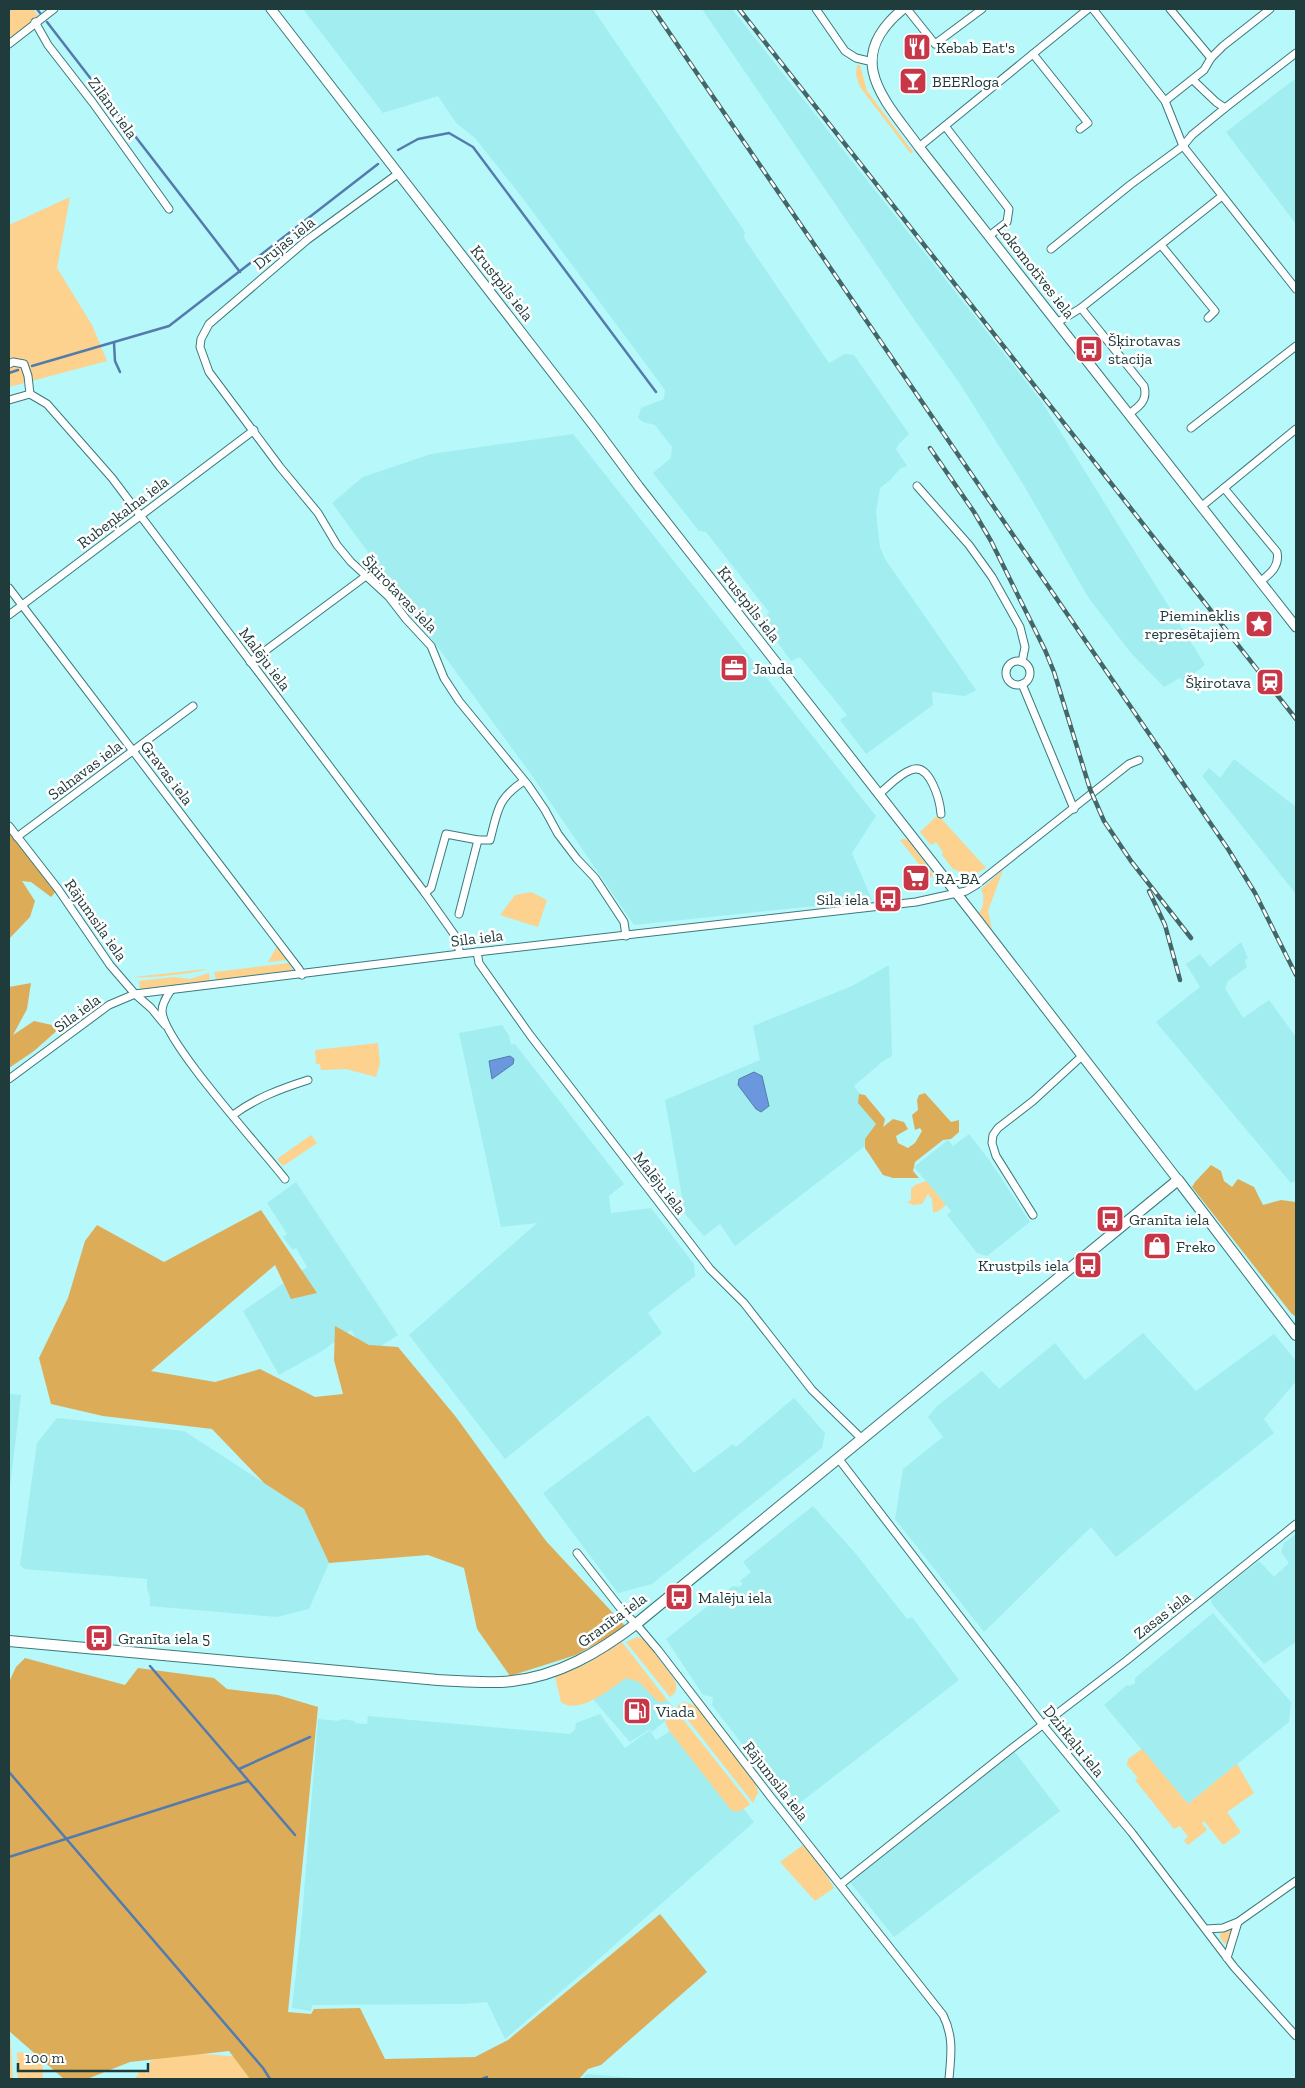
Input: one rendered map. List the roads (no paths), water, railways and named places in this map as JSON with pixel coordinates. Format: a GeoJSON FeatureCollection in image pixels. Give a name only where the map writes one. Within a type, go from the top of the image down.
{"type":"FeatureCollection","features":[{"type":"Feature","properties":{"kind":"main road","name":"Granīta iela"},"geometry":{"type":"LineString","coordinates":[[9,1641],[438,1680],[488,1682],[526,1679],[577,1663],[618,1638],[636,1624],[1178,1180]]}},
{"type":"Feature","properties":{"kind":"main road","name":"Krustpils iela"},"geometry":{"type":"LineString","coordinates":[[1178,1180],[1296,1335]]}},
{"type":"Feature","properties":{"kind":"street"},"geometry":{"type":"LineString","coordinates":[[9,44],[54,9]]}},
{"type":"Feature","properties":{"kind":"street","name":"Krustpils iela"},"geometry":{"type":"LineString","coordinates":[[271,9],[639,487],[1178,1180]]}},
{"type":"Feature","properties":{"kind":"street"},"geometry":{"type":"LineString","coordinates":[[816,9],[845,51],[856,58],[873,62]]}},
{"type":"Feature","properties":{"kind":"street","name":"Lokomotīves iela"},"geometry":{"type":"LineString","coordinates":[[903,9],[884,27],[876,42],[873,62],[874,80],[878,90],[919,147],[1296,627]]}},
{"type":"Feature","properties":{"kind":"street"},"geometry":{"type":"LineString","coordinates":[[908,9],[935,44],[982,9]]}},
{"type":"Feature","properties":{"kind":"street"},"geometry":{"type":"LineString","coordinates":[[919,147],[1088,9]]}},
{"type":"Feature","properties":{"kind":"street"},"geometry":{"type":"LineString","coordinates":[[1093,9],[1165,101],[1183,146],[1296,289]]}},
{"type":"Feature","properties":{"kind":"street"},"geometry":{"type":"LineString","coordinates":[[1170,9],[1211,58]]}},
{"type":"Feature","properties":{"kind":"street"},"geometry":{"type":"LineString","coordinates":[[1165,101],[1193,80],[1204,70],[1211,58],[1270,9]]}},
{"type":"Feature","properties":{"kind":"street","name":"Zilānu iela"},"geometry":{"type":"LineString","coordinates":[[35,22],[48,45],[93,103],[169,209]]}},
{"type":"Feature","properties":{"kind":"street"},"geometry":{"type":"LineString","coordinates":[[1051,249],[1130,185],[1183,146],[1192,135],[1296,53]]}},
{"type":"Feature","properties":{"kind":"street"},"geometry":{"type":"LineString","coordinates":[[1033,54],[1088,123],[1080,129]]}},
{"type":"Feature","properties":{"kind":"street"},"geometry":{"type":"LineString","coordinates":[[1193,80],[1225,108]]}},
{"type":"Feature","properties":{"kind":"street"},"geometry":{"type":"LineString","coordinates":[[945,126],[1009,209],[1007,222],[989,236]]}},
{"type":"Feature","properties":{"kind":"street","name":"Drujas iela"},"geometry":{"type":"LineString","coordinates":[[200,347],[201,339],[209,324],[307,240],[399,173]]}},
{"type":"Feature","properties":{"kind":"street"},"geometry":{"type":"LineString","coordinates":[[1058,322],[1081,308],[1222,196]]}},
{"type":"Feature","properties":{"kind":"street"},"geometry":{"type":"LineString","coordinates":[[1161,245],[1216,311],[1208,318]]}},
{"type":"Feature","properties":{"kind":"street"},"geometry":{"type":"LineString","coordinates":[[1081,308],[1144,386],[1146,394],[1144,400],[1140,406],[1129,414]]}},
{"type":"Feature","properties":{"kind":"street"},"geometry":{"type":"LineString","coordinates":[[1195,428],[1296,346]]}},
{"type":"Feature","properties":{"kind":"street","name":"Šķirotavas iela"},"geometry":{"type":"LineString","coordinates":[[200,347],[209,372],[280,467],[318,513],[337,545],[351,562],[389,597],[406,620],[431,646],[444,678],[454,693],[524,780],[545,810],[558,834],[577,859],[595,878],[624,922],[626,936]]}},
{"type":"Feature","properties":{"kind":"street"},"geometry":{"type":"LineString","coordinates":[[9,364],[13,362],[24,364],[28,376],[30,394],[9,400]]}},
{"type":"Feature","properties":{"kind":"street","name":"Malēju iela"},"geometry":{"type":"LineString","coordinates":[[30,394],[46,404],[90,452],[140,517],[425,893],[456,937],[460,954]]}},
{"type":"Feature","properties":{"kind":"street","name":"Rubeņkalna iela"},"geometry":{"type":"LineString","coordinates":[[9,615],[254,430]]}},
{"type":"Feature","properties":{"kind":"street"},"geometry":{"type":"LineString","coordinates":[[1202,506],[1296,430]]}},
{"type":"Feature","properties":{"kind":"street"},"geometry":{"type":"LineString","coordinates":[[917,486],[969,545],[992,577],[1020,627],[1025,648],[1022,662],[1029,671],[1028,679],[1018,685],[1010,682],[1006,673],[1010,664],[1022,662]]}},
{"type":"Feature","properties":{"kind":"street"},"geometry":{"type":"LineString","coordinates":[[1224,488],[1277,552],[1279,558],[1276,565],[1261,581]]}},
{"type":"Feature","properties":{"kind":"street"},"geometry":{"type":"LineString","coordinates":[[250,662],[366,576]]}},
{"type":"Feature","properties":{"kind":"street","name":"Gravas iela"},"geometry":{"type":"LineString","coordinates":[[9,588],[302,975]]}},
{"type":"Feature","properties":{"kind":"street"},"geometry":{"type":"LineString","coordinates":[[1022,684],[1074,809]]}},
{"type":"Feature","properties":{"kind":"street","name":"Salnavas iela"},"geometry":{"type":"LineString","coordinates":[[17,838],[193,706]]}},
{"type":"Feature","properties":{"kind":"street","name":"Sila iela"},"geometry":{"type":"LineString","coordinates":[[9,1079],[109,1005],[135,994],[302,975],[476,952],[916,902],[956,894],[976,885],[1129,764],[1139,760]]}},
{"type":"Feature","properties":{"kind":"street"},"geometry":{"type":"LineString","coordinates":[[879,794],[901,776],[913,769],[920,769],[926,773],[937,793],[941,814]]}},
{"type":"Feature","properties":{"kind":"street"},"geometry":{"type":"LineString","coordinates":[[425,893],[432,888],[446,834],[478,840],[490,840],[501,801],[509,791],[524,780]]}},
{"type":"Feature","properties":{"kind":"street","name":"Rājumsila iela"},"geometry":{"type":"LineString","coordinates":[[9,826],[58,889],[110,965],[165,1025],[190,1062],[285,1179]]}},
{"type":"Feature","properties":{"kind":"street"},"geometry":{"type":"LineString","coordinates":[[459,914],[478,840]]}},
{"type":"Feature","properties":{"kind":"street","name":"Malēju iela"},"geometry":{"type":"LineString","coordinates":[[476,952],[479,963],[530,1035],[701,1258],[744,1303],[812,1390],[862,1439]]}},
{"type":"Feature","properties":{"kind":"street"},"geometry":{"type":"LineString","coordinates":[[165,1025],[162,1010],[164,1000],[171,990]]}},
{"type":"Feature","properties":{"kind":"street"},"geometry":{"type":"LineString","coordinates":[[1033,1215],[996,1156],[992,1143],[993,1135],[998,1128],[1033,1101],[1082,1056]]}},
{"type":"Feature","properties":{"kind":"street"},"geometry":{"type":"LineString","coordinates":[[232,1115],[246,1105],[268,1094],[308,1080]]}},
{"type":"Feature","properties":{"kind":"street","name":"Dzirkaļu iela"},"geometry":{"type":"LineString","coordinates":[[838,1458],[1043,1725],[1132,1834],[1227,1958],[1296,2036]]}},
{"type":"Feature","properties":{"kind":"street","name":"Zasas iela"},"geometry":{"type":"LineString","coordinates":[[840,1884],[1126,1661],[1296,1524]]}},
{"type":"Feature","properties":{"kind":"street","name":"Rājumsila iela"},"geometry":{"type":"LineString","coordinates":[[577,1553],[621,1610],[636,1624],[943,2015],[950,2029],[952,2045],[948,2079]]}},
{"type":"Feature","properties":{"kind":"street"},"geometry":{"type":"LineString","coordinates":[[1206,1929],[1223,1928],[1238,1922],[1296,1881]]}},
{"type":"Feature","properties":{"kind":"street"},"geometry":{"type":"LineString","coordinates":[[1227,1958],[1238,1922]]}},
{"type":"Feature","properties":{"kind":"water"},"geometry":{"type":"Polygon","coordinates":[[[510,1056],[514,1059],[513,1064],[492,1079],[489,1061],[510,1056]]]}},
{"type":"Feature","properties":{"kind":"water"},"geometry":{"type":"Polygon","coordinates":[[[754,1072],[762,1076],[769,1106],[761,1112],[756,1109],[738,1085],[739,1079],[754,1072]]]}},
{"type":"Feature","properties":{"kind":"waterway"},"geometry":{"type":"LineString","coordinates":[[37,9],[40,13]]}},
{"type":"Feature","properties":{"kind":"waterway"},"geometry":{"type":"LineString","coordinates":[[47,22],[240,272]]}},
{"type":"Feature","properties":{"kind":"waterway"},"geometry":{"type":"LineString","coordinates":[[398,150],[418,139],[449,133],[473,147],[656,392]]}},
{"type":"Feature","properties":{"kind":"waterway"},"geometry":{"type":"LineString","coordinates":[[32,366],[169,326],[378,164]]}},
{"type":"Feature","properties":{"kind":"waterway"},"geometry":{"type":"LineString","coordinates":[[114,343],[115,361],[120,372]]}},
{"type":"Feature","properties":{"kind":"waterway"},"geometry":{"type":"LineString","coordinates":[[9,373],[18,370]]}},
{"type":"Feature","properties":{"kind":"waterway"},"geometry":{"type":"LineString","coordinates":[[150,1666],[295,1835]]}},
{"type":"Feature","properties":{"kind":"waterway"},"geometry":{"type":"LineString","coordinates":[[239,1769],[310,1737]]}},
{"type":"Feature","properties":{"kind":"waterway"},"geometry":{"type":"LineString","coordinates":[[9,1772],[263,2068],[270,2079]]}},
{"type":"Feature","properties":{"kind":"waterway"},"geometry":{"type":"LineString","coordinates":[[9,1857],[248,1781]]}},
{"type":"Feature","properties":{"kind":"waterway"},"geometry":{"type":"LineString","coordinates":[[482,2079],[487,2077]]}},
{"type":"Feature","properties":{"kind":"railway"},"geometry":{"type":"LineString","coordinates":[[653,9],[1228,849],[1255,893],[1296,975]]}},
{"type":"Feature","properties":{"kind":"railway"},"geometry":{"type":"LineString","coordinates":[[739,9],[1296,719]]}},
{"type":"Feature","properties":{"kind":"railway"},"geometry":{"type":"LineString","coordinates":[[930,448],[974,512],[991,541],[1045,650],[1054,672],[1090,789],[1104,821],[1131,861],[1191,938]]}},
{"type":"Feature","properties":{"kind":"railway"},"geometry":{"type":"LineString","coordinates":[[1149,891],[1165,925],[1180,980]]}},
{"type":"Feature","properties":{"kind":"place","name":"Kebab Eat's"},"geometry":{"type":"Point","coordinates":[917,47]}},
{"type":"Feature","properties":{"kind":"place","name":"BEERloga"},"geometry":{"type":"Point","coordinates":[913,81]}},
{"type":"Feature","properties":{"kind":"place","name":"Šķirotavas stacija"},"geometry":{"type":"Point","coordinates":[1089,349]}},
{"type":"Feature","properties":{"kind":"place","name":"Piemineklis represētajiem"},"geometry":{"type":"Point","coordinates":[1259,624]}},
{"type":"Feature","properties":{"kind":"place","name":"Jauda"},"geometry":{"type":"Point","coordinates":[734,668]}},
{"type":"Feature","properties":{"kind":"place","name":"Šķirotava"},"geometry":{"type":"Point","coordinates":[1270,682]}},
{"type":"Feature","properties":{"kind":"place","name":"RA-BA"},"geometry":{"type":"Point","coordinates":[916,878]}},
{"type":"Feature","properties":{"kind":"place","name":"Sila iela"},"geometry":{"type":"Point","coordinates":[888,899]}},
{"type":"Feature","properties":{"kind":"place","name":"Granīta iela"},"geometry":{"type":"Point","coordinates":[1110,1219]}},
{"type":"Feature","properties":{"kind":"place","name":"Freko"},"geometry":{"type":"Point","coordinates":[1157,1246]}},
{"type":"Feature","properties":{"kind":"place","name":"Krustpils iela"},"geometry":{"type":"Point","coordinates":[1088,1265]}},
{"type":"Feature","properties":{"kind":"place","name":"Malēju iela"},"geometry":{"type":"Point","coordinates":[679,1597]}},
{"type":"Feature","properties":{"kind":"place","name":"Granīta iela 5"},"geometry":{"type":"Point","coordinates":[99,1638]}},
{"type":"Feature","properties":{"kind":"place","name":"Viada"},"geometry":{"type":"Point","coordinates":[637,1711]}}]}
